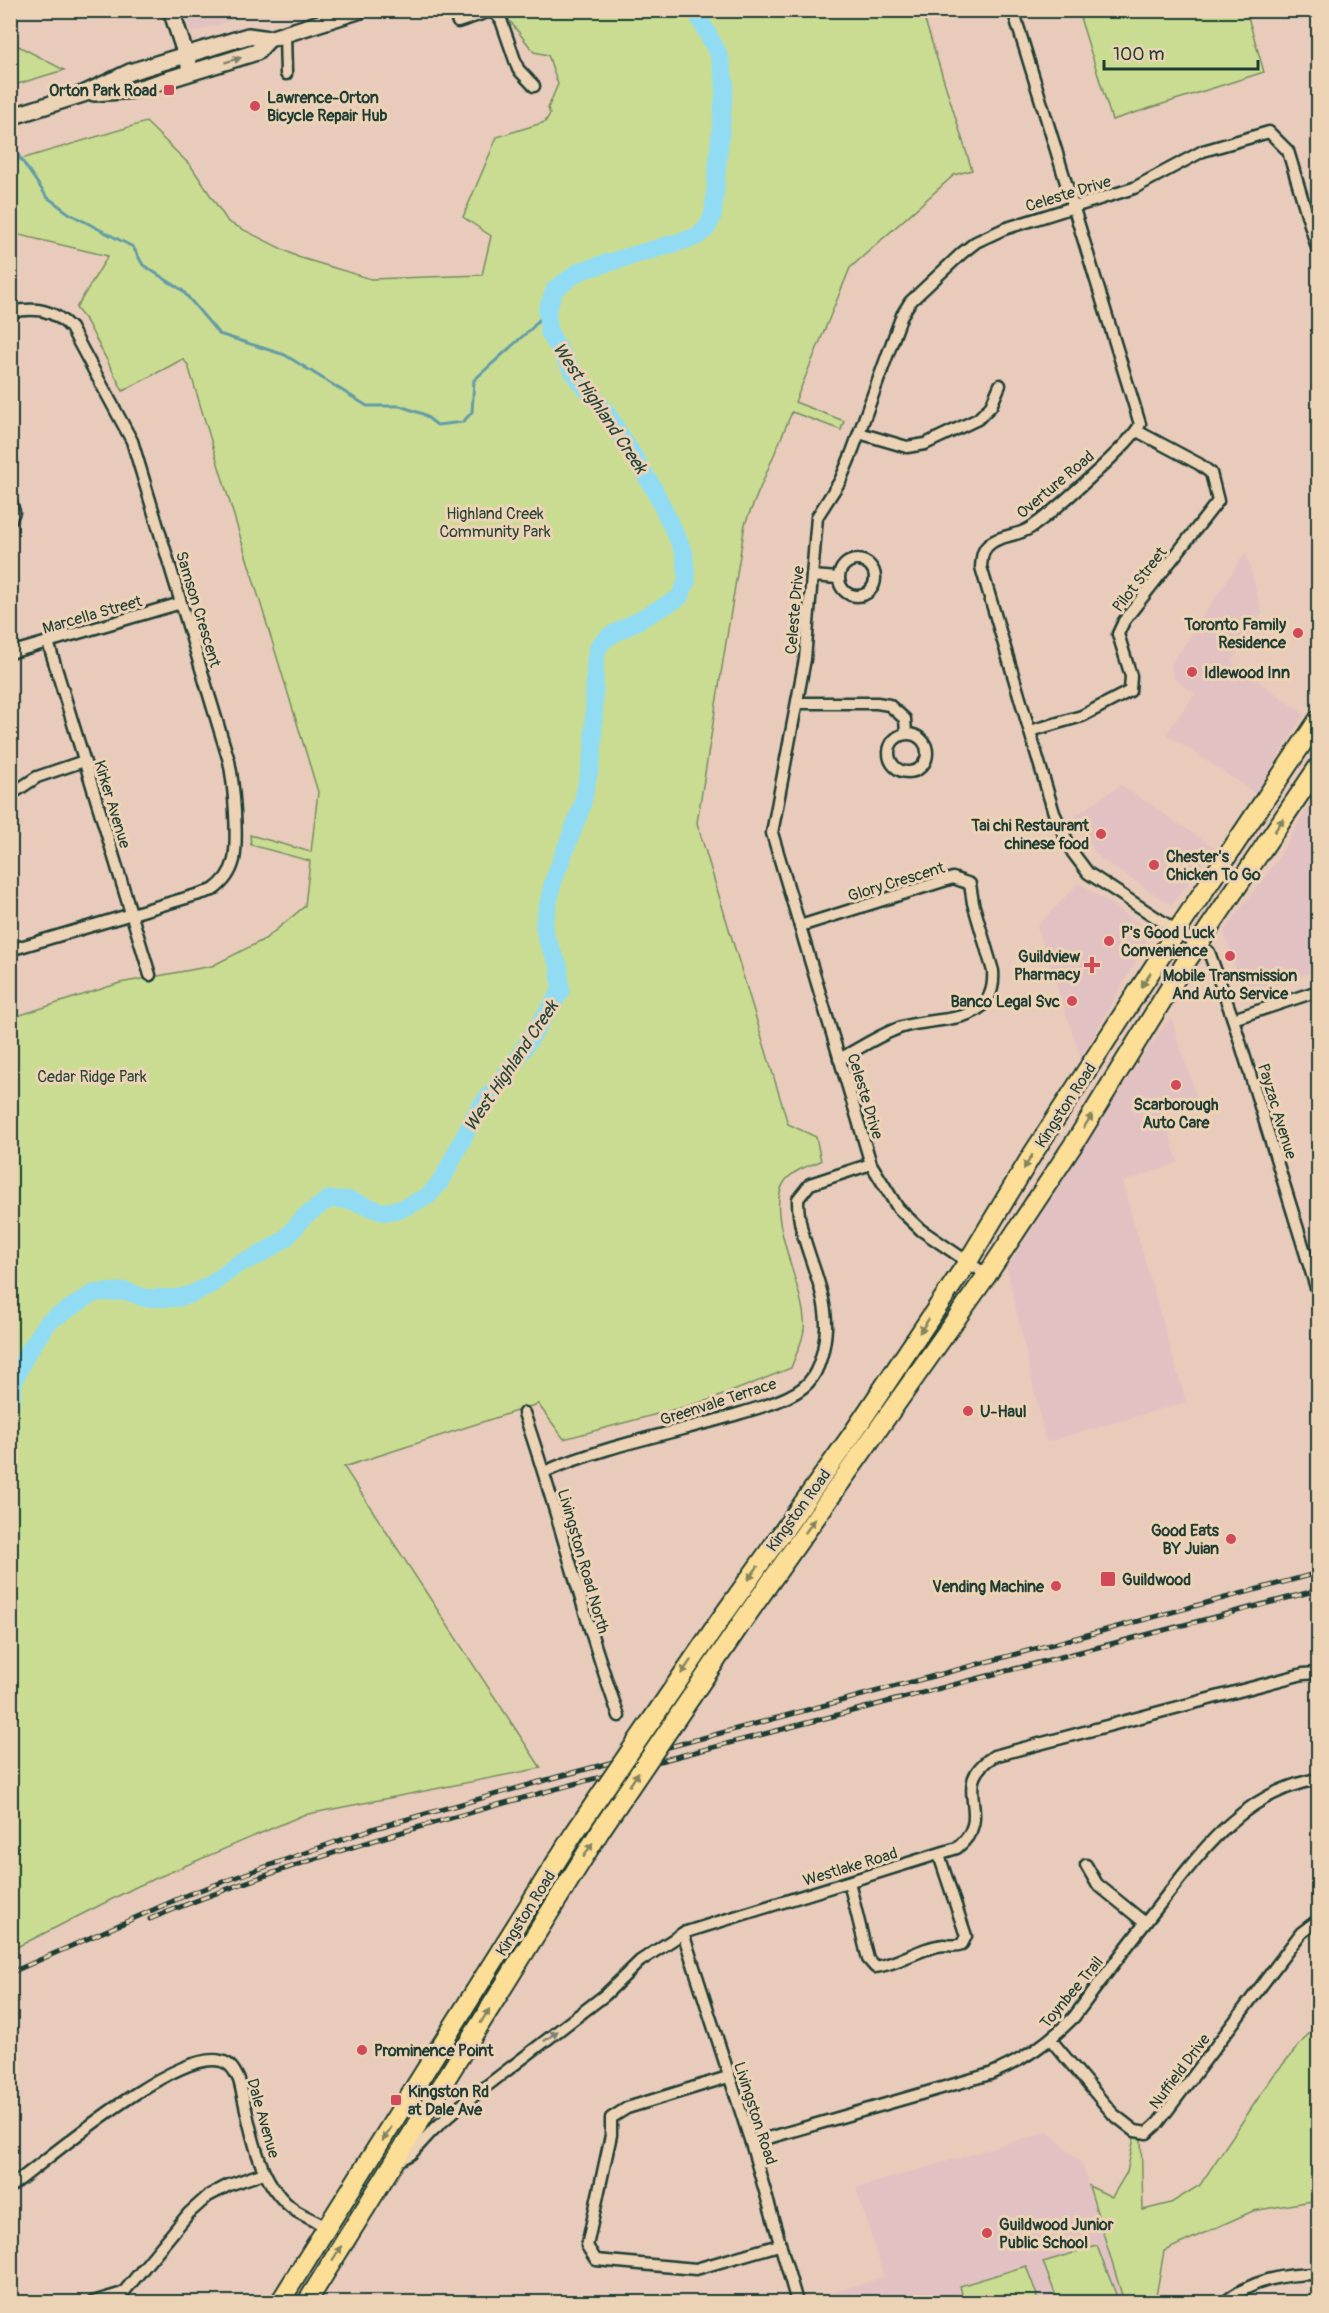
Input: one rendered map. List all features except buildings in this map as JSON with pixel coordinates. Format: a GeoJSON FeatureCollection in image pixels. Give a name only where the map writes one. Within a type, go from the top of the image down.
{"type":"FeatureCollection","features":[{"type":"Feature","properties":{"kind":"main road"},"geometry":{"type":"LineString","coordinates":[[171,10],[191,72]]}},
{"type":"Feature","properties":{"kind":"main road"},"geometry":{"type":"LineString","coordinates":[[10,117],[83,94],[130,72],[248,36],[268,39],[361,10]]}},
{"type":"Feature","properties":{"kind":"main road"},"geometry":{"type":"LineString","coordinates":[[83,94],[134,90],[257,52],[268,39]]}},
{"type":"Feature","properties":{"kind":"main road","name":"Kingston Road"},"geometry":{"type":"LineString","coordinates":[[280,2302],[329,2228],[573,1834],[651,1717],[851,1436],[967,1263],[1032,1155],[1177,931],[1318,720]]}},
{"type":"Feature","properties":{"kind":"main road","name":"Kingston Road"},"geometry":{"type":"LineString","coordinates":[[307,2302],[602,1828],[740,1625],[987,1275],[1077,1139],[1199,943],[1318,767]]}},
{"type":"Feature","properties":{"kind":"street"},"geometry":{"type":"LineString","coordinates":[[453,10],[458,22],[488,12],[495,13],[501,20],[518,69],[534,86]]}},
{"type":"Feature","properties":{"kind":"street"},"geometry":{"type":"LineString","coordinates":[[1013,10],[1137,412],[1140,424],[1137,431]]}},
{"type":"Feature","properties":{"kind":"street"},"geometry":{"type":"LineString","coordinates":[[285,34],[286,74]]}},
{"type":"Feature","properties":{"kind":"street","name":"Celeste Drive"},"geometry":{"type":"LineString","coordinates":[[987,1275],[921,1230],[898,1208],[871,1164],[772,833],[805,659],[817,517],[840,481],[896,330],[910,302],[976,242],[1004,229],[1134,188],[1218,145],[1269,132],[1288,151],[1318,251]]}},
{"type":"Feature","properties":{"kind":"street","name":"Samson Crescent"},"geometry":{"type":"LineString","coordinates":[[10,312],[26,309],[45,310],[59,315],[71,328],[132,441],[232,774],[234,859],[225,879],[213,890],[10,950]]}},
{"type":"Feature","properties":{"kind":"street"},"geometry":{"type":"LineString","coordinates":[[859,433],[908,447],[926,444],[978,420],[991,406],[1000,385]]}},
{"type":"Feature","properties":{"kind":"street","name":"Overture Road"},"geometry":{"type":"LineString","coordinates":[[1137,431],[1043,519],[1027,530],[992,542],[982,552],[981,567],[1054,813],[1073,853],[1088,873],[1199,943]]}},
{"type":"Feature","properties":{"kind":"street","name":"Pilot Street"},"geometry":{"type":"LineString","coordinates":[[1030,731],[1082,716],[1130,691],[1131,676],[1118,634],[1124,621],[1218,501],[1211,473],[1137,431]]}},
{"type":"Feature","properties":{"kind":"street"},"geometry":{"type":"LineString","coordinates":[[10,498],[14,512],[10,521]]}},
{"type":"Feature","properties":{"kind":"street"},"geometry":{"type":"LineString","coordinates":[[812,576],[838,578]]}},
{"type":"Feature","properties":{"kind":"street","name":"Marcella Street"},"geometry":{"type":"LineString","coordinates":[[10,653],[181,603]]}},
{"type":"Feature","properties":{"kind":"street","name":"Kirker Avenue"},"geometry":{"type":"LineString","coordinates":[[48,642],[150,975]]}},
{"type":"Feature","properties":{"kind":"street"},"geometry":{"type":"LineString","coordinates":[[798,703],[889,705],[905,718],[906,734]]}},
{"type":"Feature","properties":{"kind":"street"},"geometry":{"type":"LineString","coordinates":[[10,795],[37,777],[84,761]]}},
{"type":"Feature","properties":{"kind":"street","name":"Glory Crescent"},"geometry":{"type":"LineString","coordinates":[[800,926],[953,878],[970,884],[973,903],[993,971],[994,982],[990,998],[969,1015],[901,1027],[839,1059]]}},
{"type":"Feature","properties":{"kind":"street","name":"Payzac Avenue"},"geometry":{"type":"LineString","coordinates":[[1199,943],[1209,952],[1233,1019],[1315,1272],[1318,1294]]}},
{"type":"Feature","properties":{"kind":"street"},"geometry":{"type":"LineString","coordinates":[[1233,1019],[1318,992]]}},
{"type":"Feature","properties":{"kind":"street","name":"Greenvale Terrace"},"geometry":{"type":"LineString","coordinates":[[544,1472],[609,1449],[757,1408],[808,1383],[821,1359],[826,1328],[822,1290],[799,1216],[798,1199],[810,1184],[871,1164]]}},
{"type":"Feature","properties":{"kind":"street","name":"Livingston Road North"},"geometry":{"type":"LineString","coordinates":[[524,1413],[544,1472],[593,1647],[619,1716]]}},
{"type":"Feature","properties":{"kind":"street","name":"Westlake Road"},"geometry":{"type":"LineString","coordinates":[[392,2164],[411,2154],[458,2108],[605,1995],[640,1961],[683,1933],[957,1848],[968,1839],[974,1828],[976,1815],[970,1791],[972,1780],[981,1764],[994,1756],[1303,1674],[1318,1673]]}},
{"type":"Feature","properties":{"kind":"street","name":"Toynbee Trail"},"geometry":{"type":"LineString","coordinates":[[751,2143],[990,2074],[1022,2060],[1051,2040],[1074,2017],[1210,1840],[1239,1815],[1270,1795],[1318,1779]]}},
{"type":"Feature","properties":{"kind":"street"},"geometry":{"type":"LineString","coordinates":[[849,1882],[868,1959],[875,1967],[887,1966],[895,1961],[944,1945],[953,1948],[962,1944],[966,1936],[939,1855]]}},
{"type":"Feature","properties":{"kind":"street"},"geometry":{"type":"LineString","coordinates":[[1086,1866],[1097,1884],[1145,1923]]}},
{"type":"Feature","properties":{"kind":"street","name":"Nuffield Drive"},"geometry":{"type":"LineString","coordinates":[[1051,2040],[1113,2114],[1135,2131],[1147,2133],[1158,2123],[1301,1933],[1318,1920]]}},
{"type":"Feature","properties":{"kind":"street","name":"Livingston Road"},"geometry":{"type":"LineString","coordinates":[[683,1933],[728,2078],[751,2143],[797,2302]]}},
{"type":"Feature","properties":{"kind":"street","name":"Dale Avenue"},"geometry":{"type":"LineString","coordinates":[[10,2187],[146,2086],[173,2071],[204,2060],[222,2061],[233,2068],[239,2080],[264,2173],[276,2194],[296,2211],[329,2228]]}},
{"type":"Feature","properties":{"kind":"street"},"geometry":{"type":"LineString","coordinates":[[728,2078],[627,2108],[611,2118],[611,2135],[587,2246],[596,2260],[696,2269],[779,2245]]}},
{"type":"Feature","properties":{"kind":"street"},"geometry":{"type":"LineString","coordinates":[[93,2302],[124,2298],[189,2213],[208,2196],[229,2185],[264,2173]]}},
{"type":"Feature","properties":{"kind":"street"},"geometry":{"type":"LineString","coordinates":[[1225,2302],[1237,2293],[1271,2278],[1318,2274]]}},
{"type":"Feature","properties":{"kind":"shaded area"},"geometry":{"type":"Polygon","coordinates":[[[184,10],[260,11],[191,33],[184,10]]]}},
{"type":"Feature","properties":{"kind":"shaded area"},"geometry":{"type":"Polygon","coordinates":[[[1246,552],[1262,613],[1231,662],[1304,714],[1256,793],[1166,734],[1195,694],[1173,678],[1171,665],[1246,552]]]}},
{"type":"Feature","properties":{"kind":"shaded area"},"geometry":{"type":"Polygon","coordinates":[[[1121,785],[1215,848],[1171,905],[1101,859],[1083,837],[1076,815],[1121,785]]]}},
{"type":"Feature","properties":{"kind":"shaded area"},"geometry":{"type":"Polygon","coordinates":[[[1318,789],[1318,971],[1244,994],[1224,931],[1276,862],[1318,789]]]}},
{"type":"Feature","properties":{"kind":"shaded area"},"geometry":{"type":"Polygon","coordinates":[[[1079,883],[1152,932],[1081,1058],[1037,926],[1079,883]]]}},
{"type":"Feature","properties":{"kind":"shaded area"},"geometry":{"type":"Polygon","coordinates":[[[1171,1018],[1197,1100],[1163,1112],[1178,1163],[1122,1182],[1186,1402],[1046,1442],[1007,1268],[1146,1051],[1171,1018]]]}},
{"type":"Feature","properties":{"kind":"shaded area","name":"Guildwood Junior Public School"},"geometry":{"type":"Polygon","coordinates":[[[1048,2132],[1082,2164],[1128,2302],[821,2302],[819,2297],[884,2277],[856,2188],[1048,2132]]]}},
{"type":"Feature","properties":{"kind":"green space","name":"Highland Creek Community Park"},"geometry":{"type":"Polygon","coordinates":[[[502,11],[922,11],[972,170],[954,175],[850,268],[795,402],[844,421],[841,430],[792,412],[745,524],[697,823],[788,1124],[816,1137],[821,1161],[789,1177],[779,1195],[782,1232],[803,1314],[802,1339],[791,1368],[713,1399],[564,1439],[538,1404],[344,1467],[541,1768],[303,1815],[138,1886],[11,1950],[11,1018],[120,983],[212,966],[265,939],[305,906],[310,861],[251,845],[250,835],[311,852],[318,792],[188,365],[183,359],[123,391],[87,322],[76,308],[108,256],[11,233],[11,162],[146,122],[191,166],[228,222],[298,257],[371,279],[482,275],[491,236],[463,217],[497,137],[545,122],[550,114],[548,108],[558,84],[548,55],[534,52],[502,11]]]}},
{"type":"Feature","properties":{"kind":"green space"},"geometry":{"type":"Polygon","coordinates":[[[1078,11],[1266,11],[1248,17],[1264,72],[1112,120],[1078,11]]]}},
{"type":"Feature","properties":{"kind":"green space"},"geometry":{"type":"Polygon","coordinates":[[[11,42],[64,70],[11,86],[11,42]]]}},
{"type":"Feature","properties":{"kind":"green space"},"geometry":{"type":"Polygon","coordinates":[[[1318,2023],[1316,2118],[1318,2124],[1318,2200],[1253,2211],[1164,2251],[1155,2302],[1124,2302],[1089,2186],[1112,2197],[1127,2172],[1135,2133],[1141,2136],[1143,2210],[1171,2203],[1200,2185],[1273,2076],[1318,2023]]]}},
{"type":"Feature","properties":{"kind":"green space"},"geometry":{"type":"Polygon","coordinates":[[[1097,2246],[1119,2302],[1067,2302],[1056,2296],[1043,2262],[1097,2246]]]}},
{"type":"Feature","properties":{"kind":"green space"},"geometry":{"type":"Polygon","coordinates":[[[1026,2266],[1037,2295],[1036,2302],[964,2302],[960,2286],[1026,2266]]]}},
{"type":"Feature","properties":{"kind":"waterway","name":"West Highland Creek"},"geometry":{"type":"LineString","coordinates":[[10,1405],[14,1381],[26,1355],[48,1322],[94,1293],[126,1291],[145,1298],[177,1298],[192,1294],[210,1285],[238,1264],[258,1256],[285,1239],[305,1216],[329,1199],[349,1200],[383,1212],[401,1209],[428,1196],[442,1180],[477,1111],[513,1065],[561,991],[559,966],[546,938],[544,923],[553,882],[582,806],[593,753],[595,662],[598,647],[608,637],[679,598],[687,581],[684,552],[654,489],[605,410],[579,381],[563,356],[549,332],[547,310],[555,289],[580,271],[696,237],[707,228],[713,215],[725,83],[719,55],[695,10]]}},
{"type":"Feature","properties":{"kind":"waterway"},"geometry":{"type":"LineString","coordinates":[[16,152],[47,197],[70,214],[133,247],[143,265],[182,290],[219,334],[285,355],[367,406],[400,406],[423,414],[437,425],[463,422],[472,412],[474,380],[533,327],[547,310]]}},
{"type":"Feature","properties":{"kind":"railway"},"geometry":{"type":"LineString","coordinates":[[10,1973],[189,1894],[372,1829],[557,1777],[1318,1573]]}},
{"type":"Feature","properties":{"kind":"railway"},"geometry":{"type":"LineString","coordinates":[[150,1919],[271,1873],[457,1816],[1318,1590]]}},
{"type":"Feature","properties":{"kind":"place","name":"Orton Park Road"},"geometry":{"type":"Point","coordinates":[169,90]}},
{"type":"Feature","properties":{"kind":"place","name":"Lawrence-Orton Bicycle Repair Hub"},"geometry":{"type":"Point","coordinates":[255,106]}},
{"type":"Feature","properties":{"kind":"place","name":"Toronto Family Residence"},"geometry":{"type":"Point","coordinates":[1298,633]}},
{"type":"Feature","properties":{"kind":"place","name":"Idlewood Inn"},"geometry":{"type":"Point","coordinates":[1192,672]}},
{"type":"Feature","properties":{"kind":"place","name":"Tai chi Restaurant chinese food"},"geometry":{"type":"Point","coordinates":[1101,834]}},
{"type":"Feature","properties":{"kind":"place","name":"Chester's Chicken To Go"},"geometry":{"type":"Point","coordinates":[1154,865]}},
{"type":"Feature","properties":{"kind":"place","name":"P's Good Luck Convenience"},"geometry":{"type":"Point","coordinates":[1109,941]}},
{"type":"Feature","properties":{"kind":"place","name":"Mobile Transmission And Auto Service"},"geometry":{"type":"Point","coordinates":[1230,956]}},
{"type":"Feature","properties":{"kind":"place","name":"Guildview Pharmacy"},"geometry":{"type":"Point","coordinates":[1092,965]}},
{"type":"Feature","properties":{"kind":"place","name":"Banco Legal Svc"},"geometry":{"type":"Point","coordinates":[1072,1001]}},
{"type":"Feature","properties":{"kind":"place","name":"Scarborough Auto Care"},"geometry":{"type":"Point","coordinates":[1176,1085]}},
{"type":"Feature","properties":{"kind":"place","name":"U-Haul"},"geometry":{"type":"Point","coordinates":[968,1411]}},
{"type":"Feature","properties":{"kind":"place","name":"Good Eats BY Juian"},"geometry":{"type":"Point","coordinates":[1231,1539]}},
{"type":"Feature","properties":{"kind":"place","name":"Guildwood"},"geometry":{"type":"Point","coordinates":[1108,1579]}},
{"type":"Feature","properties":{"kind":"place","name":"Vending Machine"},"geometry":{"type":"Point","coordinates":[1056,1586]}},
{"type":"Feature","properties":{"kind":"place","name":"Prominence Point"},"geometry":{"type":"Point","coordinates":[362,2050]}},
{"type":"Feature","properties":{"kind":"place","name":"Kingston Rd at Dale Ave"},"geometry":{"type":"Point","coordinates":[396,2100]}},
{"type":"Feature","properties":{"kind":"place","name":"Guildwood Junior Public School"},"geometry":{"type":"Point","coordinates":[987,2233]}},
{"type":"Feature","properties":{"kind":"park label","name":"Cedar Ridge Park"},"geometry":{"type":"Point","coordinates":[92,1076]}}]}
